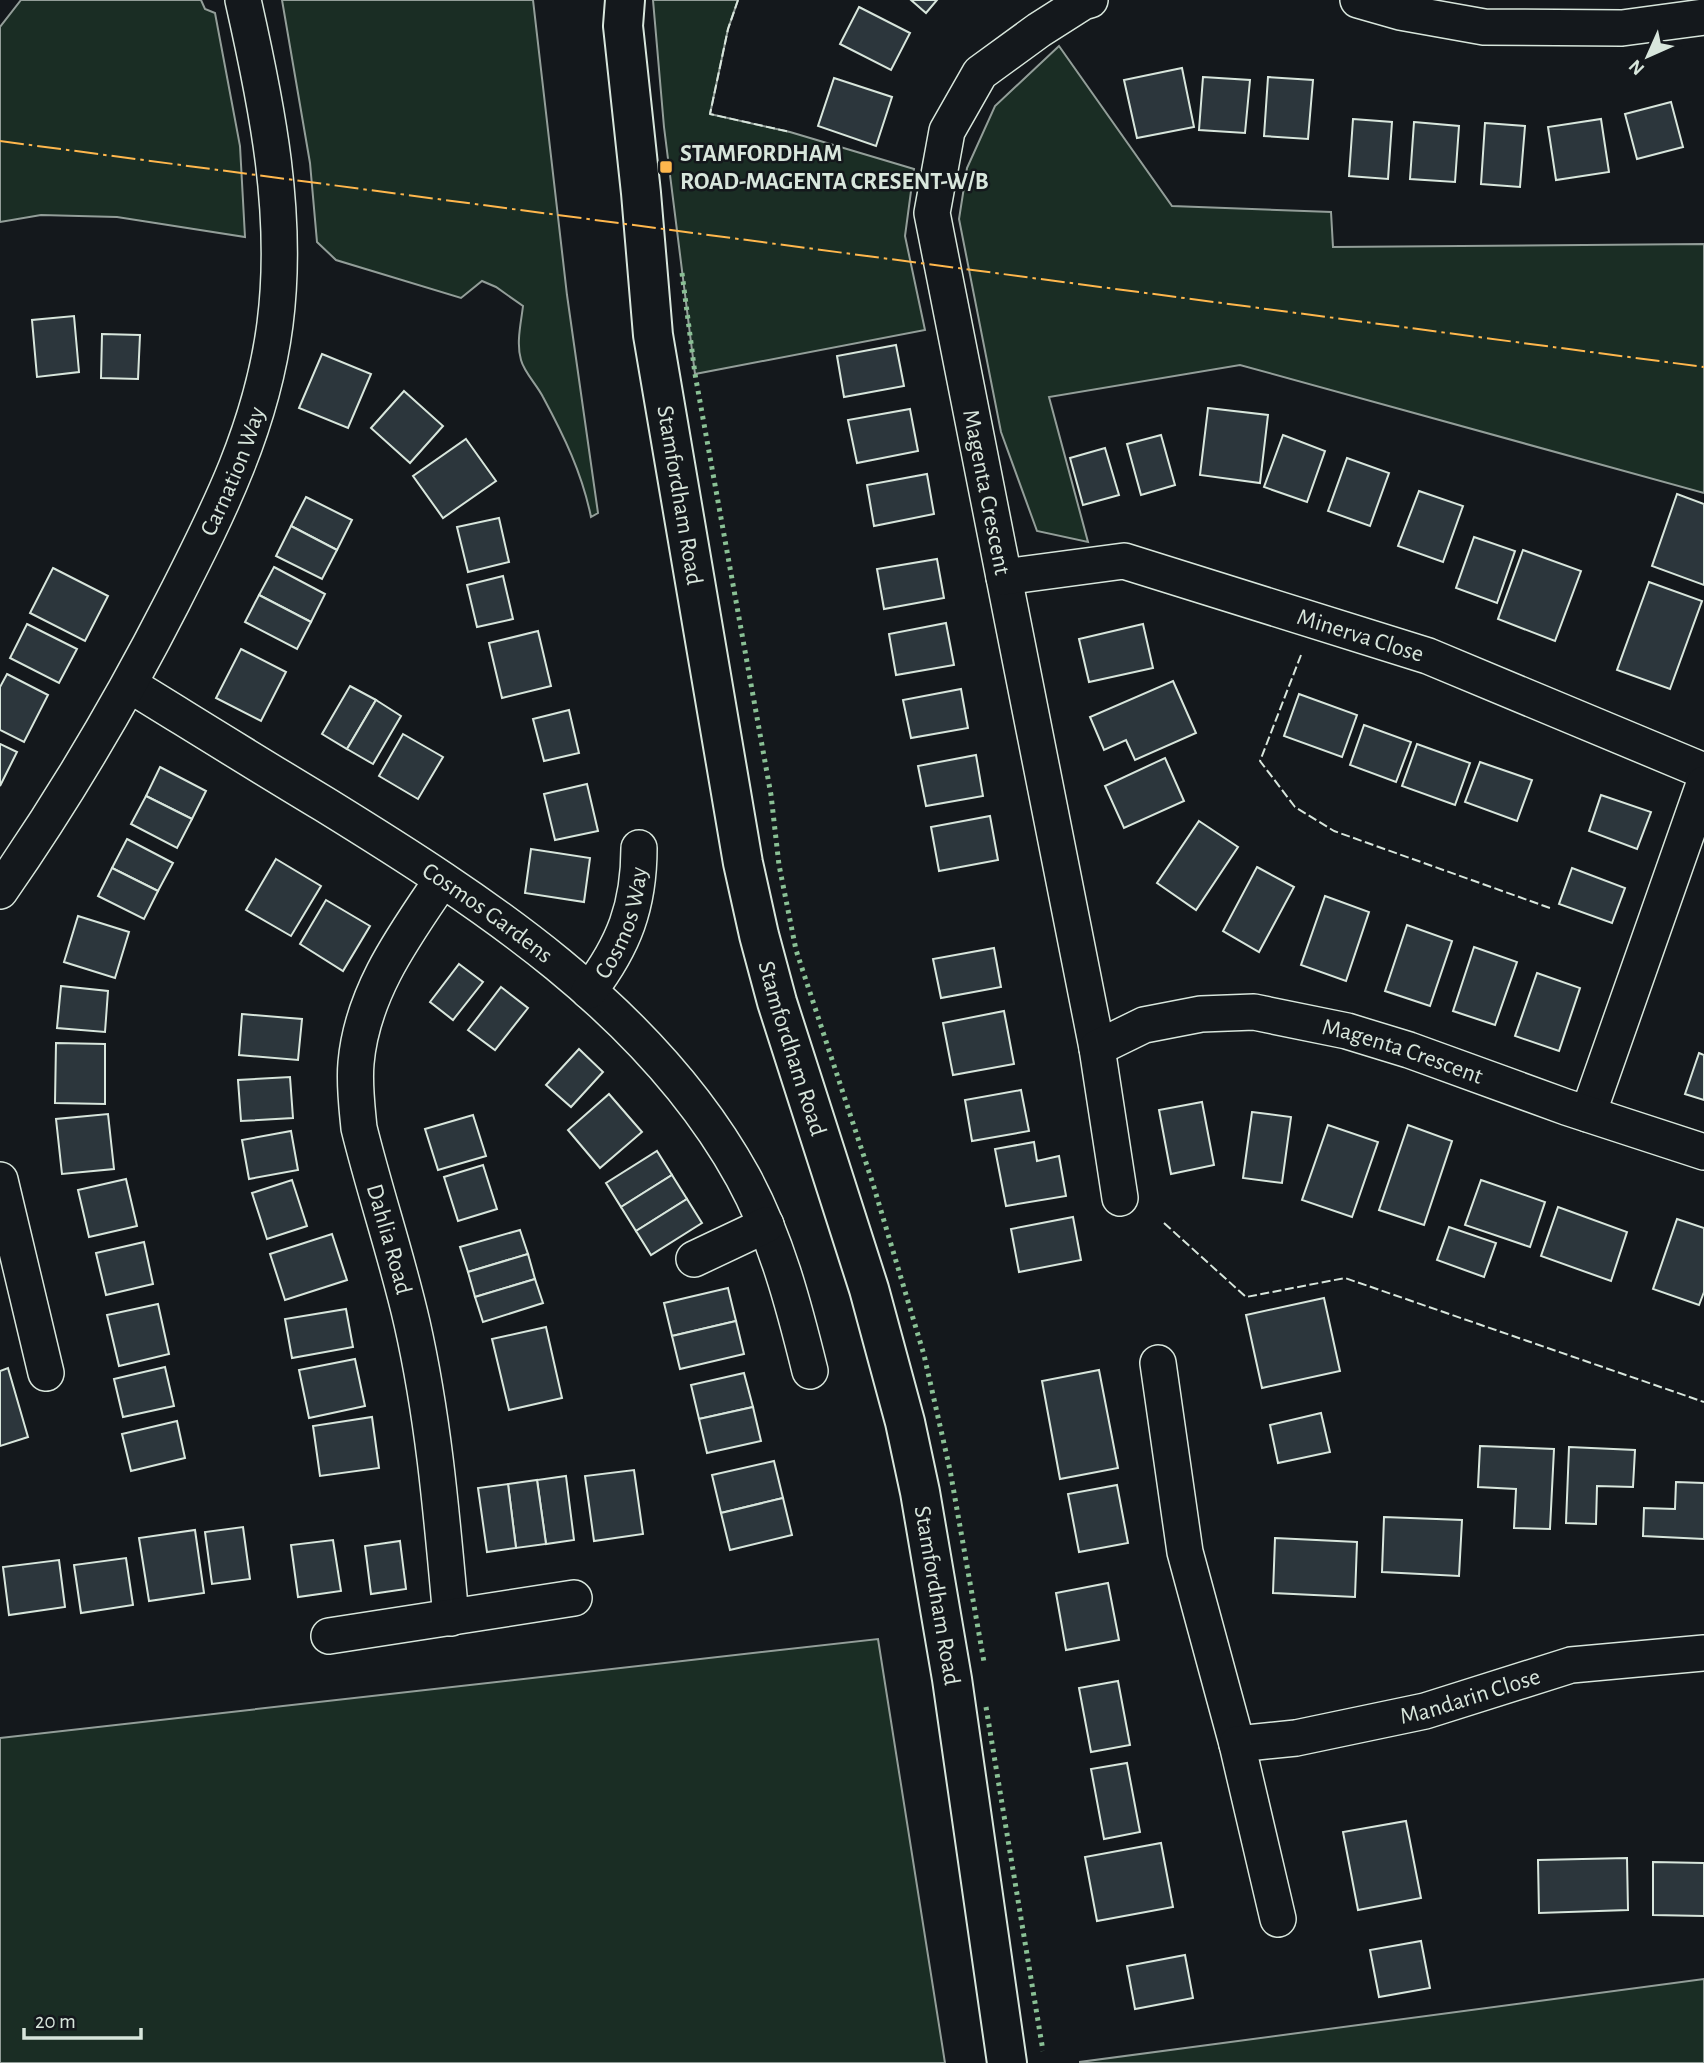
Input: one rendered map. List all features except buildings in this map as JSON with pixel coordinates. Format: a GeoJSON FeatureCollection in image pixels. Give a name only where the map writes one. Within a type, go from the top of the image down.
{"type":"FeatureCollection","features":[{"type":"Feature","properties":{"kind":"main road","name":"Stamfordham Road"},"geometry":{"type":"LineString","coordinates":[[620,9],[641,193],[653,335],[743,863],[776,1002],[869,1289],[905,1422],[920,1492],[951,1679],[1007,2063]]}},
{"type":"Feature","properties":{"kind":"street","name":"Carnation Way"},"geometry":{"type":"LineString","coordinates":[[4,875],[130,685],[229,491],[256,413],[273,335],[279,272],[278,218],[272,148],[243,0]]}},
{"type":"Feature","properties":{"kind":"street","name":"Magenta Crescent"},"geometry":{"type":"LineString","coordinates":[[1090,0],[1039,30],[980,73],[947,131],[932,213],[1097,1048],[1120,1198]]}},
{"type":"Feature","properties":{"kind":"street"},"geometry":{"type":"LineString","coordinates":[[1359,0],[1400,12],[1484,26],[1622,28],[1704,17]]}},
{"type":"Feature","properties":{"kind":"street","name":"Minerva Close"},"geometry":{"type":"LineString","coordinates":[[1004,577],[1124,561],[1428,656],[1704,771]]}},
{"type":"Feature","properties":{"kind":"street","name":"Cosmos Gardens"},"geometry":{"type":"LineString","coordinates":[[130,685],[381,839],[545,954],[589,991],[678,1082],[711,1126],[743,1177],[766,1225],[785,1278],[810,1371]]}},
{"type":"Feature","properties":{"kind":"street"},"geometry":{"type":"LineString","coordinates":[[1588,1114],[1704,784]]}},
{"type":"Feature","properties":{"kind":"street","name":"Cosmos Way"},"geometry":{"type":"LineString","coordinates":[[589,991],[621,944],[630,920],[639,876],[639,848]]}},
{"type":"Feature","properties":{"kind":"street","name":"Dahlia Road"},"geometry":{"type":"LineString","coordinates":[[442,880],[379,979],[360,1037],[355,1064],[359,1128],[406,1298],[426,1395],[437,1474],[451,1618]]}},
{"type":"Feature","properties":{"kind":"street","name":"Magenta Crescent"},"geometry":{"type":"LineString","coordinates":[[1097,1048],[1144,1025],[1201,1014],[1254,1012],[1347,1031],[1397,1046],[1704,1152]]}},
{"type":"Feature","properties":{"kind":"street"},"geometry":{"type":"LineString","coordinates":[[0,1180],[13,1292],[46,1373]]}},
{"type":"Feature","properties":{"kind":"street"},"geometry":{"type":"LineString","coordinates":[[694,1259],[766,1225]]}},
{"type":"Feature","properties":{"kind":"street"},"geometry":{"type":"LineString","coordinates":[[1158,1363],[1185,1552],[1237,1744],[1278,1919]]}},
{"type":"Feature","properties":{"kind":"street"},"geometry":{"type":"LineString","coordinates":[[329,1636],[575,1598]]}},
{"type":"Feature","properties":{"kind":"street","name":"Mandarin Close"},"geometry":{"type":"LineString","coordinates":[[1237,1744],[1296,1738],[1426,1711],[1571,1665],[1704,1653]]}},
{"type":"Feature","properties":{"kind":"green space"},"geometry":{"type":"Polygon","coordinates":[[[21,0],[201,0],[205,9],[215,13],[240,146],[245,237],[117,217],[41,215],[0,222],[0,27],[21,0]]]}},
{"type":"Feature","properties":{"kind":"green space"},"geometry":{"type":"Polygon","coordinates":[[[282,0],[533,0],[567,295],[598,513],[591,517],[583,485],[565,441],[523,365],[519,340],[523,306],[496,287],[482,281],[461,298],[336,260],[317,242],[310,163],[282,0]]]}},
{"type":"Feature","properties":{"kind":"green space"},"geometry":{"type":"Polygon","coordinates":[[[653,0],[738,0],[728,29],[710,114],[790,132],[914,169],[905,236],[925,330],[695,374],[664,127],[653,0]]]}},
{"type":"Feature","properties":{"kind":"green space"},"geometry":{"type":"Polygon","coordinates":[[[1059,46],[1172,206],[1331,212],[1333,247],[1704,244],[1704,493],[1240,365],[1049,397],[1088,542],[1037,531],[1001,432],[959,219],[967,168],[995,106],[1059,46]]]}},
{"type":"Feature","properties":{"kind":"green space"},"geometry":{"type":"Polygon","coordinates":[[[878,1639],[945,2063],[0,2063],[0,1738],[878,1639]]]}},
{"type":"Feature","properties":{"kind":"green space"},"geometry":{"type":"Polygon","coordinates":[[[1704,1979],[1704,2063],[1080,2063],[1080,2062],[1704,1979]]]}},
{"type":"Feature","properties":{"kind":"hedge"},"geometry":{"type":"LineString","coordinates":[[682,273],[695,374],[771,795],[779,865],[796,950],[873,1184],[924,1355],[950,1470],[984,1662]]}},
{"type":"Feature","properties":{"kind":"hedge"},"geometry":{"type":"LineString","coordinates":[[986,1707],[1043,2051]]}},
{"type":"Feature","properties":{"kind":"fence"},"geometry":{"type":"LineString","coordinates":[[738,0],[728,29],[710,114],[790,132]]}},
{"type":"Feature","properties":{"kind":"fence"},"geometry":{"type":"LineString","coordinates":[[1301,655],[1260,761],[1295,807],[1334,831],[1550,908]]}},
{"type":"Feature","properties":{"kind":"fence"},"geometry":{"type":"LineString","coordinates":[[1164,1223],[1246,1297],[1345,1278],[1704,1402]]}},
{"type":"Feature","properties":{"kind":"power"},"geometry":{"type":"LineString","coordinates":[[0,141],[1704,367]]}},
{"type":"Feature","properties":{"kind":"place","name":"STAMFORDHAM ROAD-MAGENTA CRESENT-W/B"},"geometry":{"type":"Point","coordinates":[666,167]}}]}
